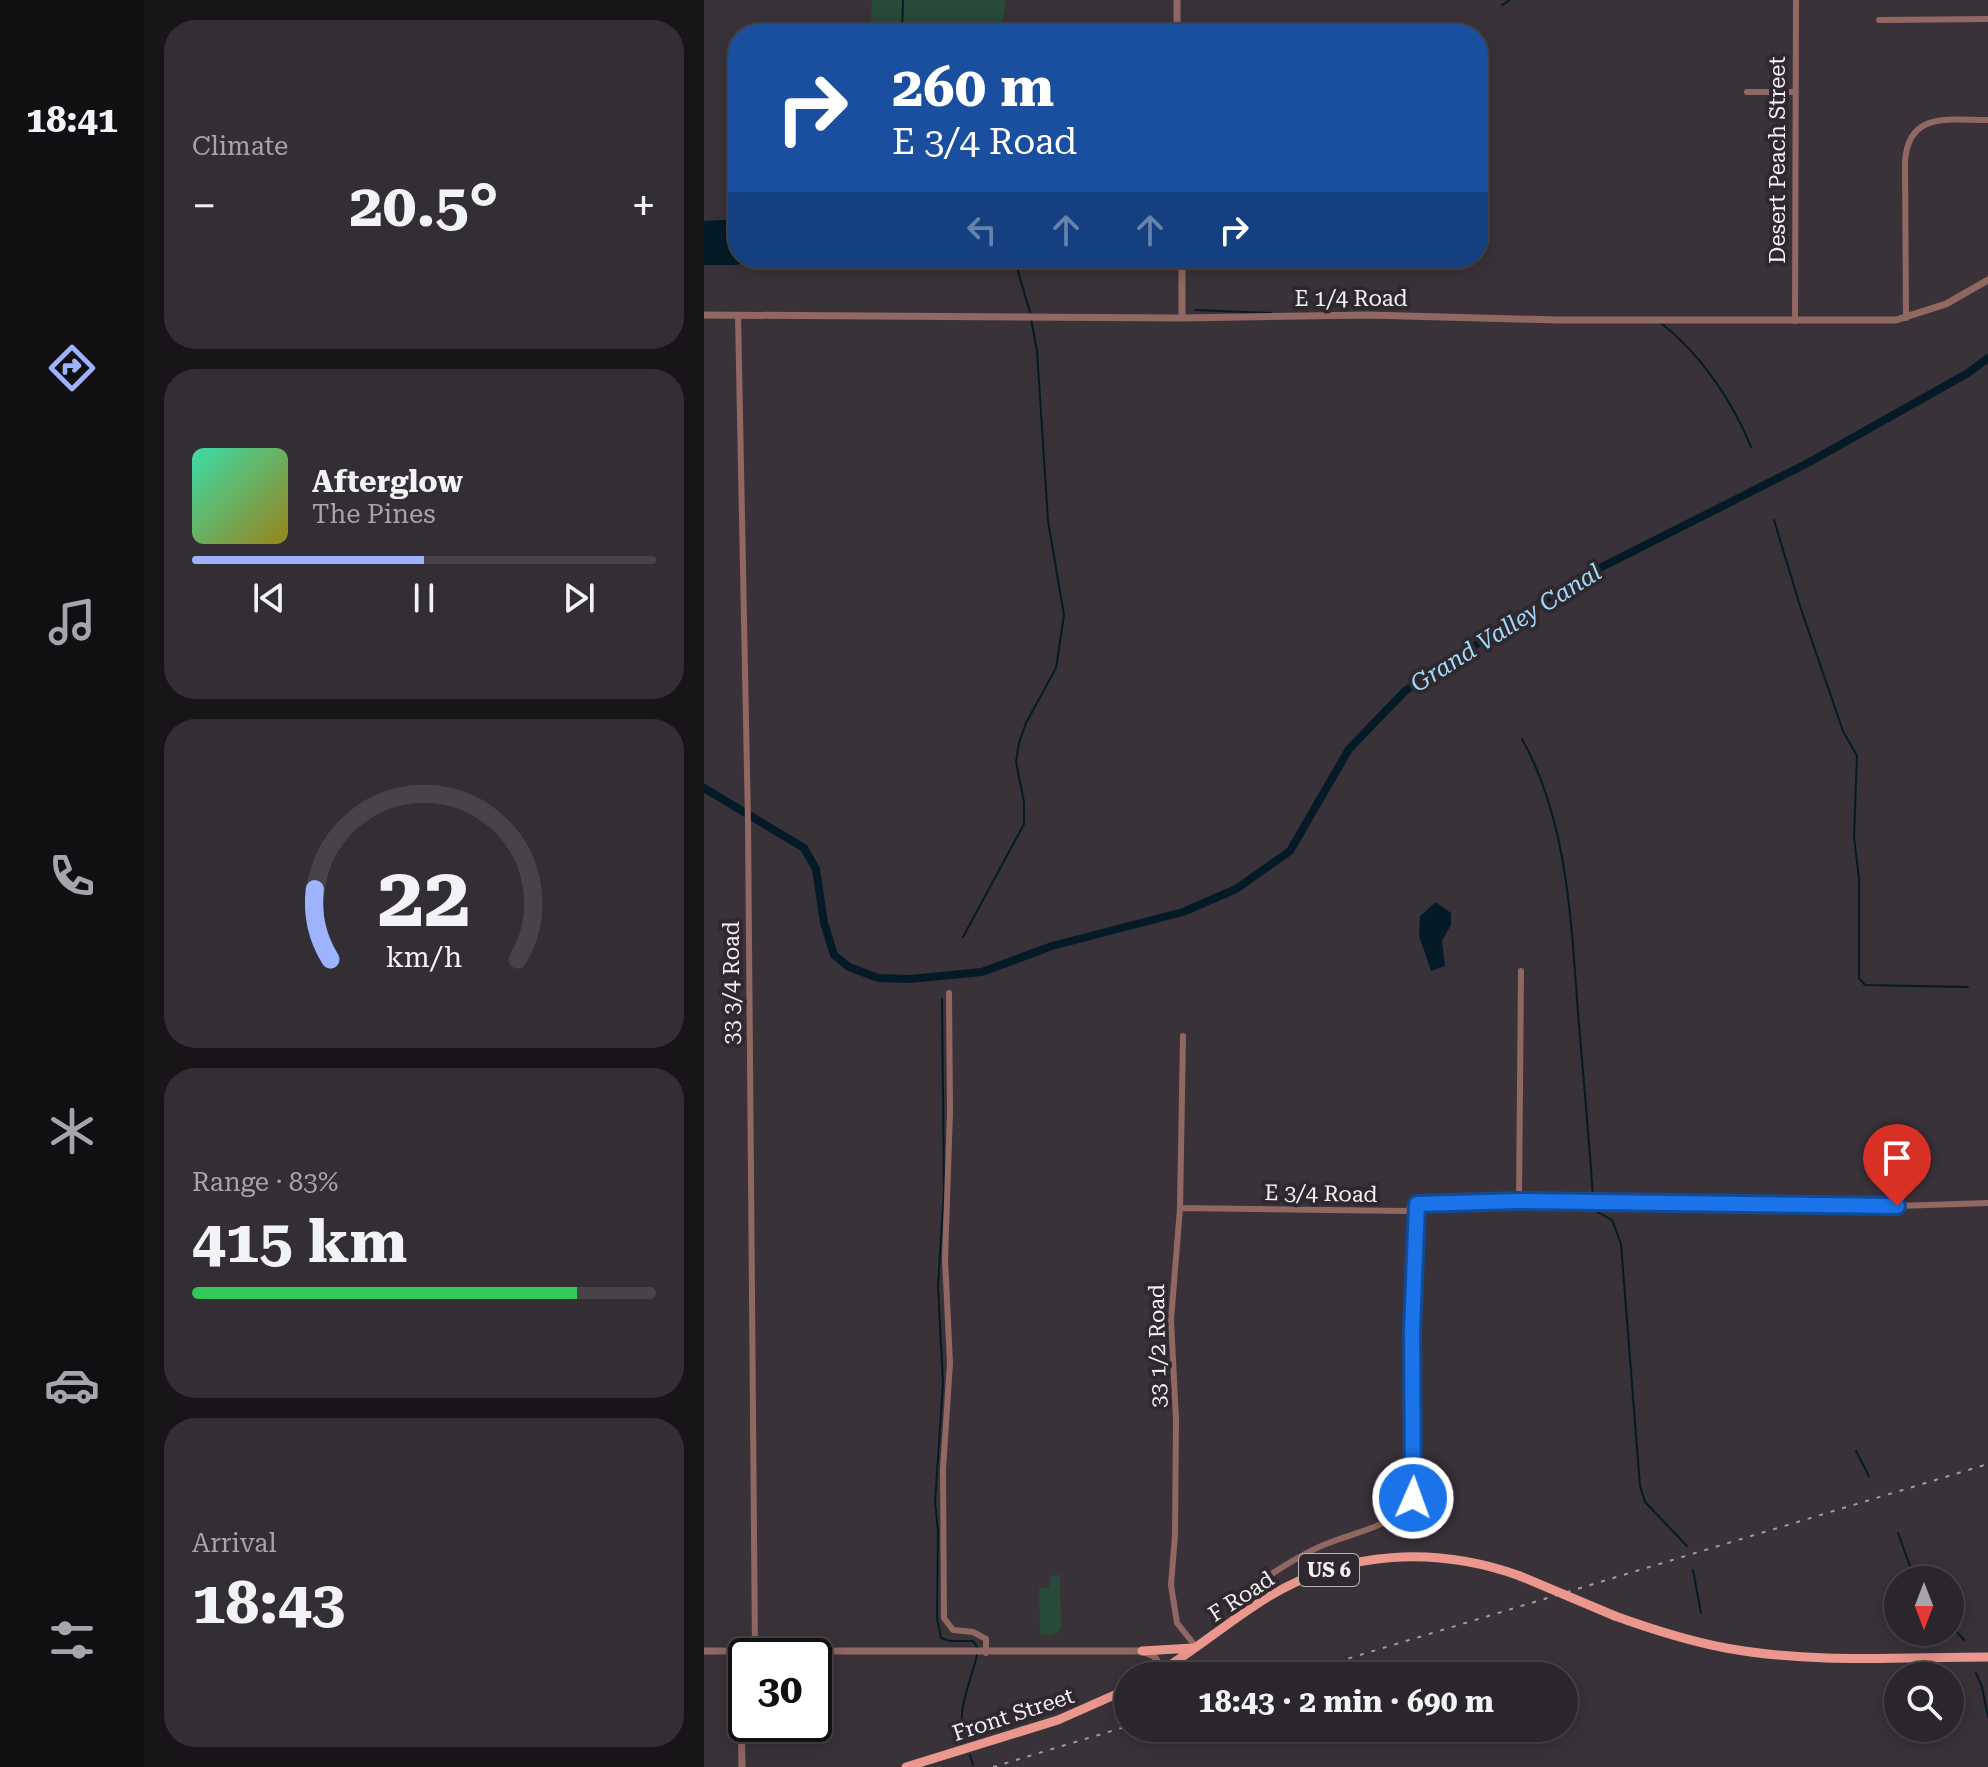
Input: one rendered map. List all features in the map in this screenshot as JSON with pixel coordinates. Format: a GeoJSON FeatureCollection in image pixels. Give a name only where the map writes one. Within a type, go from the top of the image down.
{"type":"FeatureCollection","features":[{"type":"Feature","properties":{"kind":"main road","name":"F Road"},"geometry":{"type":"LineString","coordinates":[[1175,1662],[1290,1585],[1341,1566],[1397,1556],[1446,1557],[1485,1564],[1615,1616],[1677,1637],[1725,1648],[1770,1655],[1829,1658],[1988,1657]]}},
{"type":"Feature","properties":{"kind":"main road"},"geometry":{"type":"LineString","coordinates":[[1142,1651],[1197,1648]]}},
{"type":"Feature","properties":{"kind":"main road","name":"Front Street"},"geometry":{"type":"LineString","coordinates":[[906,1767],[1058,1720],[1114,1695]]}},
{"type":"Feature","properties":{"kind":"street"},"geometry":{"type":"LineString","coordinates":[[1177,0],[1177,24]]}},
{"type":"Feature","properties":{"kind":"street","name":"Desert Peach Street"},"geometry":{"type":"LineString","coordinates":[[1795,321],[1796,0]]}},
{"type":"Feature","properties":{"kind":"street"},"geometry":{"type":"LineString","coordinates":[[1879,20],[1988,19]]}},
{"type":"Feature","properties":{"kind":"street"},"geometry":{"type":"LineString","coordinates":[[1747,92],[1796,92]]}},
{"type":"Feature","properties":{"kind":"street"},"geometry":{"type":"LineString","coordinates":[[1906,318],[1907,144],[1916,129],[1928,123],[1988,120]]}},
{"type":"Feature","properties":{"kind":"street"},"geometry":{"type":"LineString","coordinates":[[1182,268],[1182,318]]}},
{"type":"Feature","properties":{"kind":"street","name":"E 1/4 Road"},"geometry":{"type":"LineString","coordinates":[[704,315],[1182,318],[1368,315],[1795,321],[1906,318],[1946,304],[1988,280]]}},
{"type":"Feature","properties":{"kind":"street","name":"33 3/4 Road"},"geometry":{"type":"LineString","coordinates":[[738,315],[748,822],[755,1638]]}},
{"type":"Feature","properties":{"kind":"street"},"geometry":{"type":"LineString","coordinates":[[1519,1201],[1521,971]]}},
{"type":"Feature","properties":{"kind":"street"},"geometry":{"type":"LineString","coordinates":[[949,993],[950,1112],[945,1259],[950,1363],[943,1469],[944,1618],[953,1630],[973,1632],[986,1639],[986,1653]]}},
{"type":"Feature","properties":{"kind":"street","name":"33 1/2 Road"},"geometry":{"type":"LineString","coordinates":[[1183,1036],[1180,1208],[1171,1320],[1176,1420],[1175,1535],[1171,1585],[1177,1623],[1197,1648]]}},
{"type":"Feature","properties":{"kind":"street","name":"E 3/4 Road"},"geometry":{"type":"LineString","coordinates":[[1180,1208],[1406,1211],[1417,1204],[1519,1201],[1881,1206],[1988,1203]]}},
{"type":"Feature","properties":{"kind":"street"},"geometry":{"type":"LineString","coordinates":[[1233,1622],[1235,1605],[1263,1579],[1325,1544],[1394,1519],[1404,1512],[1413,1498],[1412,1330],[1417,1204]]}},
{"type":"Feature","properties":{"kind":"street"},"geometry":{"type":"LineString","coordinates":[[704,1651],[728,1651]]}},
{"type":"Feature","properties":{"kind":"street"},"geometry":{"type":"LineString","coordinates":[[832,1652],[1142,1651],[1154,1656],[1158,1662]]}},
{"type":"Feature","properties":{"kind":"street"},"geometry":{"type":"LineString","coordinates":[[742,1742],[742,1767]]}},
{"type":"Feature","properties":{"kind":"green space"},"geometry":{"type":"Polygon","coordinates":[[[872,0],[1006,0],[1002,24],[871,24],[872,0]]]}},
{"type":"Feature","properties":{"kind":"green space"},"geometry":{"type":"Polygon","coordinates":[[[1060,1575],[1061,1628],[1055,1634],[1043,1635],[1040,1634],[1039,1588],[1049,1587],[1051,1577],[1060,1575]]]}},
{"type":"Feature","properties":{"kind":"water"},"geometry":{"type":"Polygon","coordinates":[[[728,220],[728,265],[704,265],[704,221],[728,220]]]}},
{"type":"Feature","properties":{"kind":"water"},"geometry":{"type":"Polygon","coordinates":[[[1436,902],[1451,913],[1451,925],[1442,941],[1445,966],[1431,971],[1419,936],[1420,916],[1436,902]]]}},
{"type":"Feature","properties":{"kind":"waterway"},"geometry":{"type":"LineString","coordinates":[[902,24],[903,0]]}},
{"type":"Feature","properties":{"kind":"waterway"},"geometry":{"type":"LineString","coordinates":[[1502,5],[1510,0]]}},
{"type":"Feature","properties":{"kind":"waterway"},"geometry":{"type":"LineString","coordinates":[[1017,268],[1030,312]]}},
{"type":"Feature","properties":{"kind":"waterway"},"geometry":{"type":"LineString","coordinates":[[1195,310],[1271,313]]}},
{"type":"Feature","properties":{"kind":"waterway"},"geometry":{"type":"LineString","coordinates":[[963,937],[1024,824],[1024,802],[1016,762],[1019,743],[1026,723],[1056,668],[1064,615],[1048,521],[1037,351],[1031,319]]}},
{"type":"Feature","properties":{"kind":"waterway"},"geometry":{"type":"LineString","coordinates":[[1661,323],[1689,349],[1714,379],[1751,447]]}},
{"type":"Feature","properties":{"kind":"waterway","name":"Grand Valley Canal"},"geometry":{"type":"LineString","coordinates":[[704,788],[804,848],[816,869],[824,923],[834,955],[849,967],[878,978],[910,979],[982,972],[1052,946],[1183,912],[1236,889],[1290,851],[1349,749],[1405,691],[1576,580],[1806,464],[1968,373],[1988,358]]}},
{"type":"Feature","properties":{"kind":"waterway"},"geometry":{"type":"LineString","coordinates":[[1774,520],[1843,731],[1857,756],[1854,836],[1859,879],[1859,978],[1865,985],[1968,987]]}},
{"type":"Feature","properties":{"kind":"waterway"},"geometry":{"type":"LineString","coordinates":[[1522,739],[1549,804],[1565,873],[1593,1197]]}},
{"type":"Feature","properties":{"kind":"waterway"},"geometry":{"type":"LineString","coordinates":[[942,999],[944,1191],[938,1286],[943,1383],[935,1502],[938,1531],[937,1618],[941,1638],[973,1641],[978,1648]]}},
{"type":"Feature","properties":{"kind":"waterway"},"geometry":{"type":"LineString","coordinates":[[1594,1210],[1612,1220],[1621,1244],[1640,1486],[1645,1502],[1687,1546]]}},
{"type":"Feature","properties":{"kind":"waterway"},"geometry":{"type":"LineString","coordinates":[[1856,1451],[1869,1476]]}},
{"type":"Feature","properties":{"kind":"waterway"},"geometry":{"type":"LineString","coordinates":[[1898,1533],[1910,1566]]}},
{"type":"Feature","properties":{"kind":"waterway"},"geometry":{"type":"LineString","coordinates":[[1693,1570],[1701,1613]]}},
{"type":"Feature","properties":{"kind":"waterway"},"geometry":{"type":"LineString","coordinates":[[965,1739],[963,1707],[977,1655]]}},
{"type":"Feature","properties":{"kind":"waterway"},"geometry":{"type":"LineString","coordinates":[[1976,1673],[1988,1717]]}},
{"type":"Feature","properties":{"kind":"waterway"},"geometry":{"type":"LineString","coordinates":[[970,1755],[973,1765]]}},
{"type":"Feature","properties":{"kind":"railway"},"geometry":{"type":"LineString","coordinates":[[1337,1662],[1988,1464]]}},
{"type":"Feature","properties":{"kind":"railway"},"geometry":{"type":"LineString","coordinates":[[993,1767],[1114,1730]]}},
{"type":"Feature","properties":{"kind":"route"},"geometry":{"type":"LineString","coordinates":[[1413,1498],[1412,1330],[1417,1204],[1519,1201],[1897,1206]]}}]}
